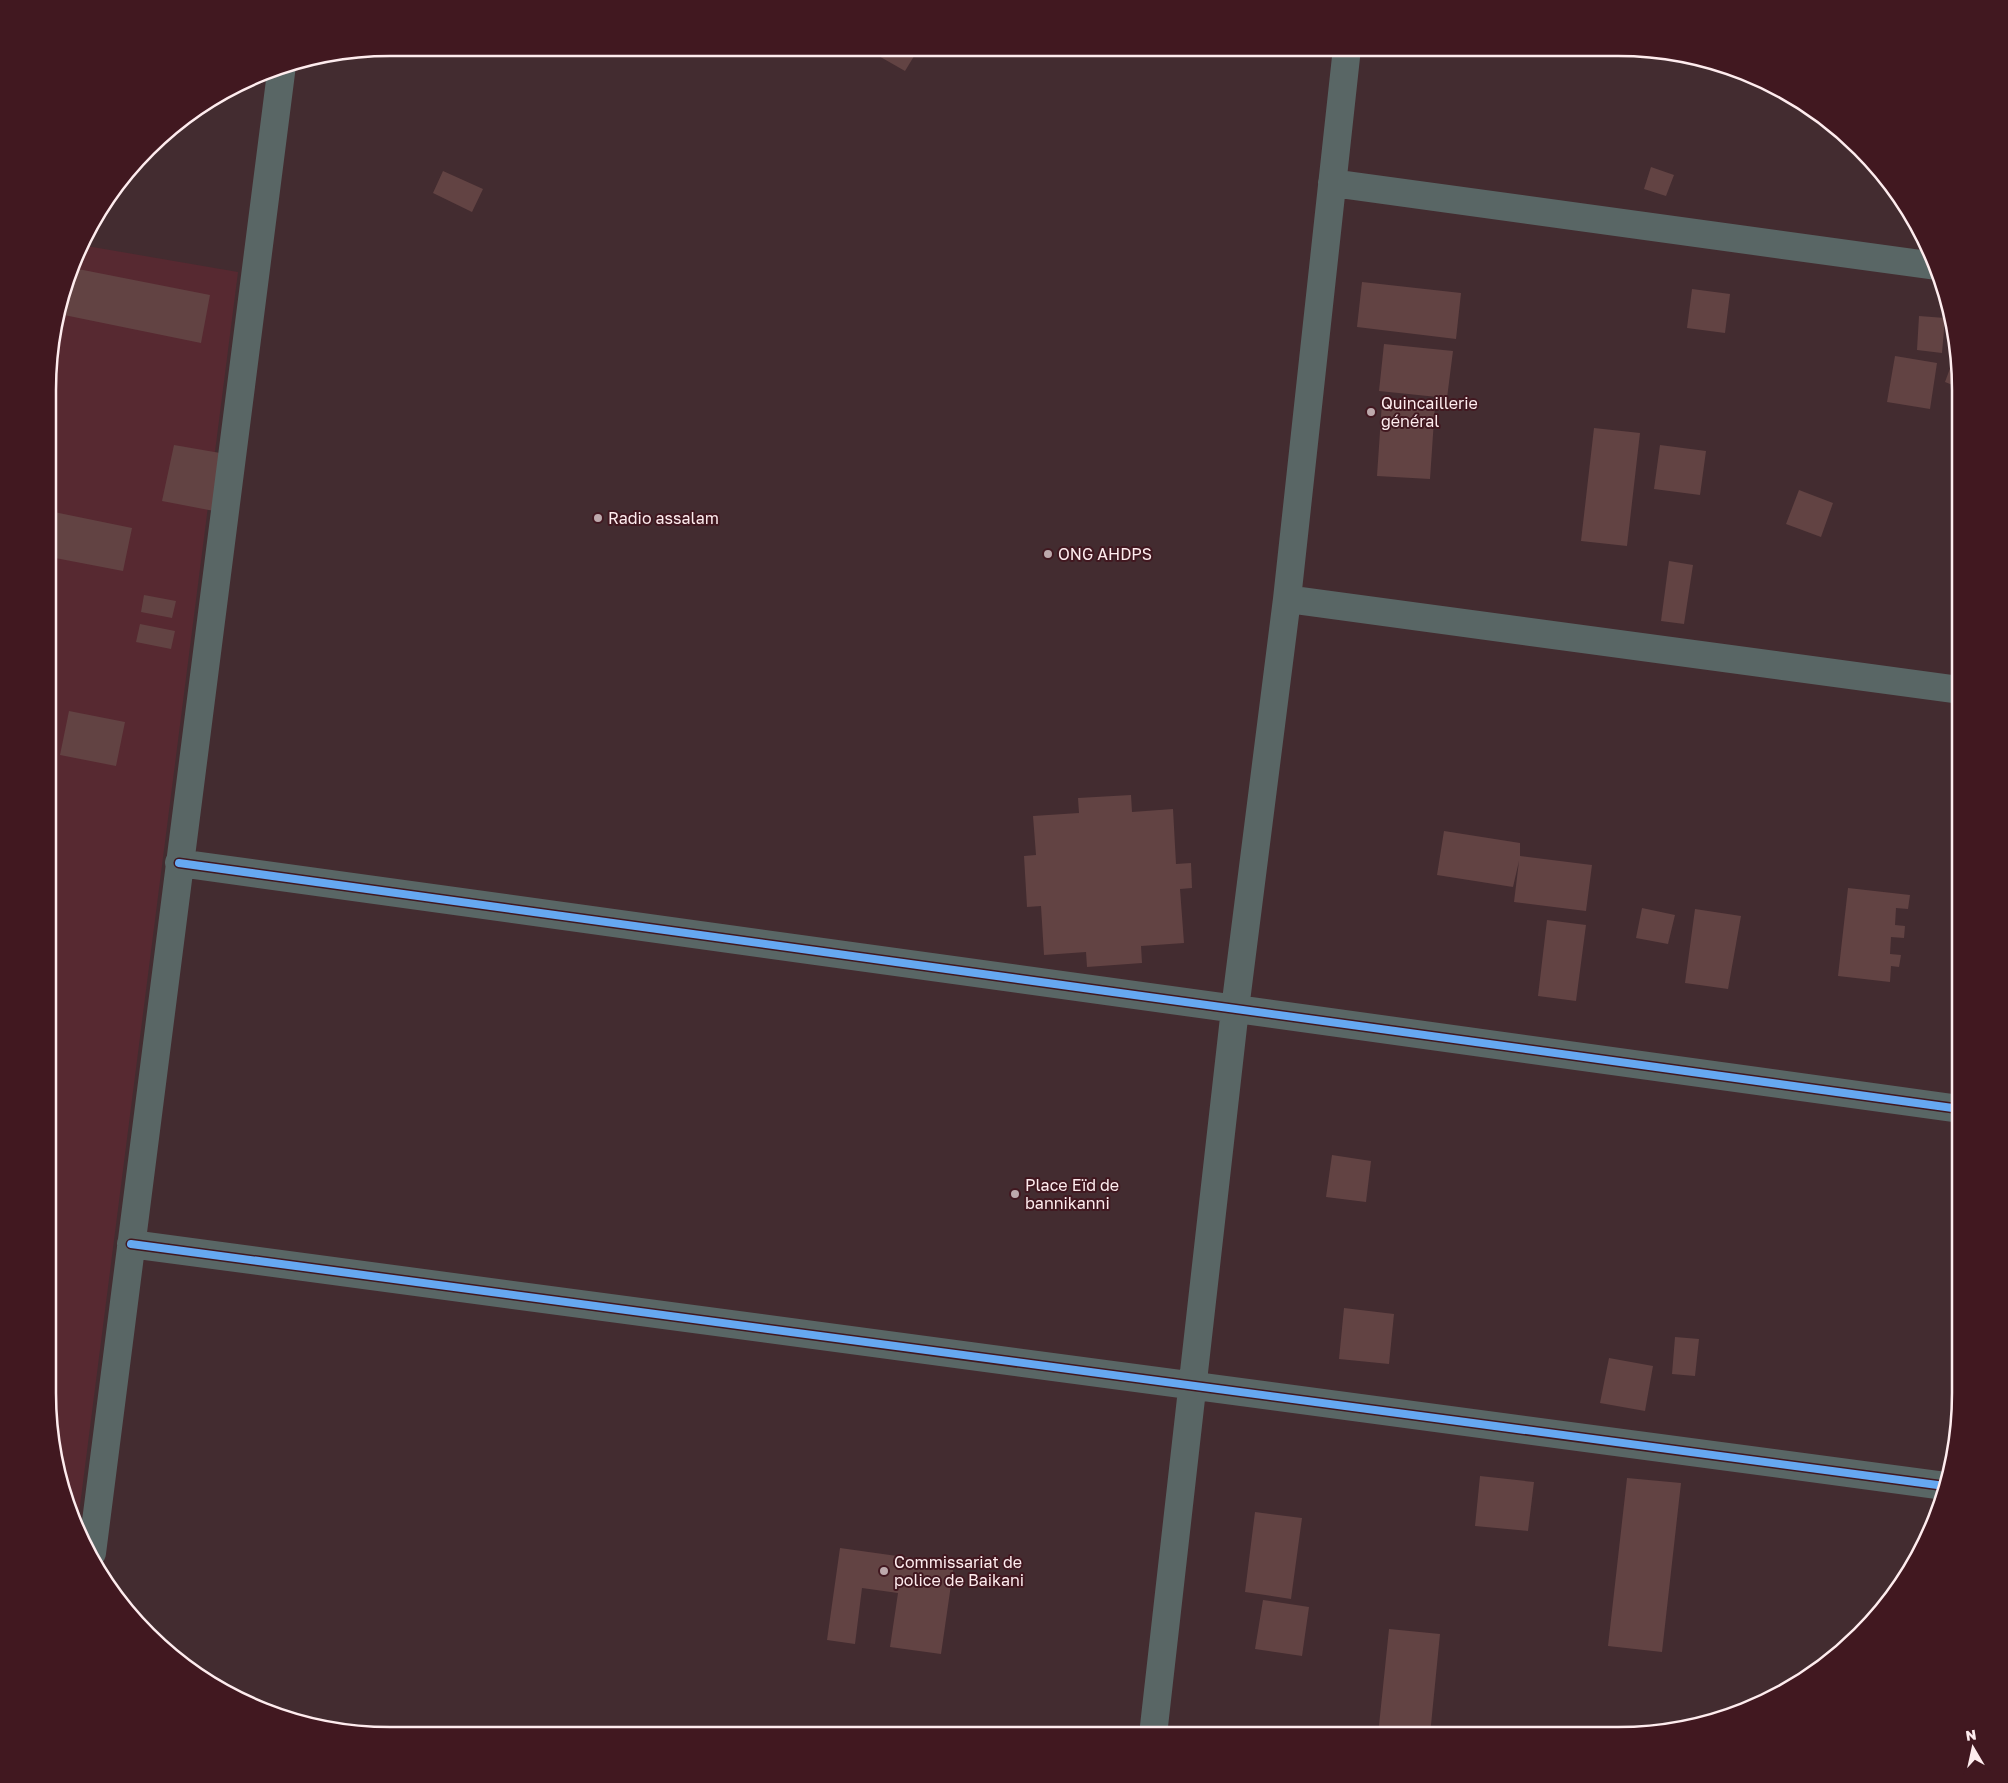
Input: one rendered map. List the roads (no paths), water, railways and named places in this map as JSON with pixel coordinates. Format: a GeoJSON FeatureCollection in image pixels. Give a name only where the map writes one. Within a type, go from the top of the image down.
{"type":"FeatureCollection","features":[{"type":"Feature","properties":{"kind":"street"},"geometry":{"type":"LineString","coordinates":[[1154,1727],[1235,1009],[1287,599],[1347,56]]}},
{"type":"Feature","properties":{"kind":"street"},"geometry":{"type":"LineString","coordinates":[[93,1544],[281,75]]}},
{"type":"Feature","properties":{"kind":"street"},"geometry":{"type":"LineString","coordinates":[[1332,183],[1927,265]]}},
{"type":"Feature","properties":{"kind":"street"},"geometry":{"type":"LineString","coordinates":[[1287,599],[1952,689]]}},
{"type":"Feature","properties":{"kind":"street"},"geometry":{"type":"LineString","coordinates":[[179,863],[1952,1108]]}},
{"type":"Feature","properties":{"kind":"street"},"geometry":{"type":"LineString","coordinates":[[132,1244],[1938,1485]]}},
{"type":"Feature","properties":{"kind":"place","name":"Quincaillerie général"},"geometry":{"type":"Point","coordinates":[1371,412]}},
{"type":"Feature","properties":{"kind":"place","name":"Radio assalam"},"geometry":{"type":"Point","coordinates":[598,518]}},
{"type":"Feature","properties":{"kind":"place","name":"ONG AHDPS"},"geometry":{"type":"Point","coordinates":[1048,554]}},
{"type":"Feature","properties":{"kind":"place","name":"Place Eïd de bannikanni"},"geometry":{"type":"Point","coordinates":[1015,1194]}},
{"type":"Feature","properties":{"kind":"place","name":"Commissariat de police de Baikani"},"geometry":{"type":"Point","coordinates":[884,1571]}}]}
